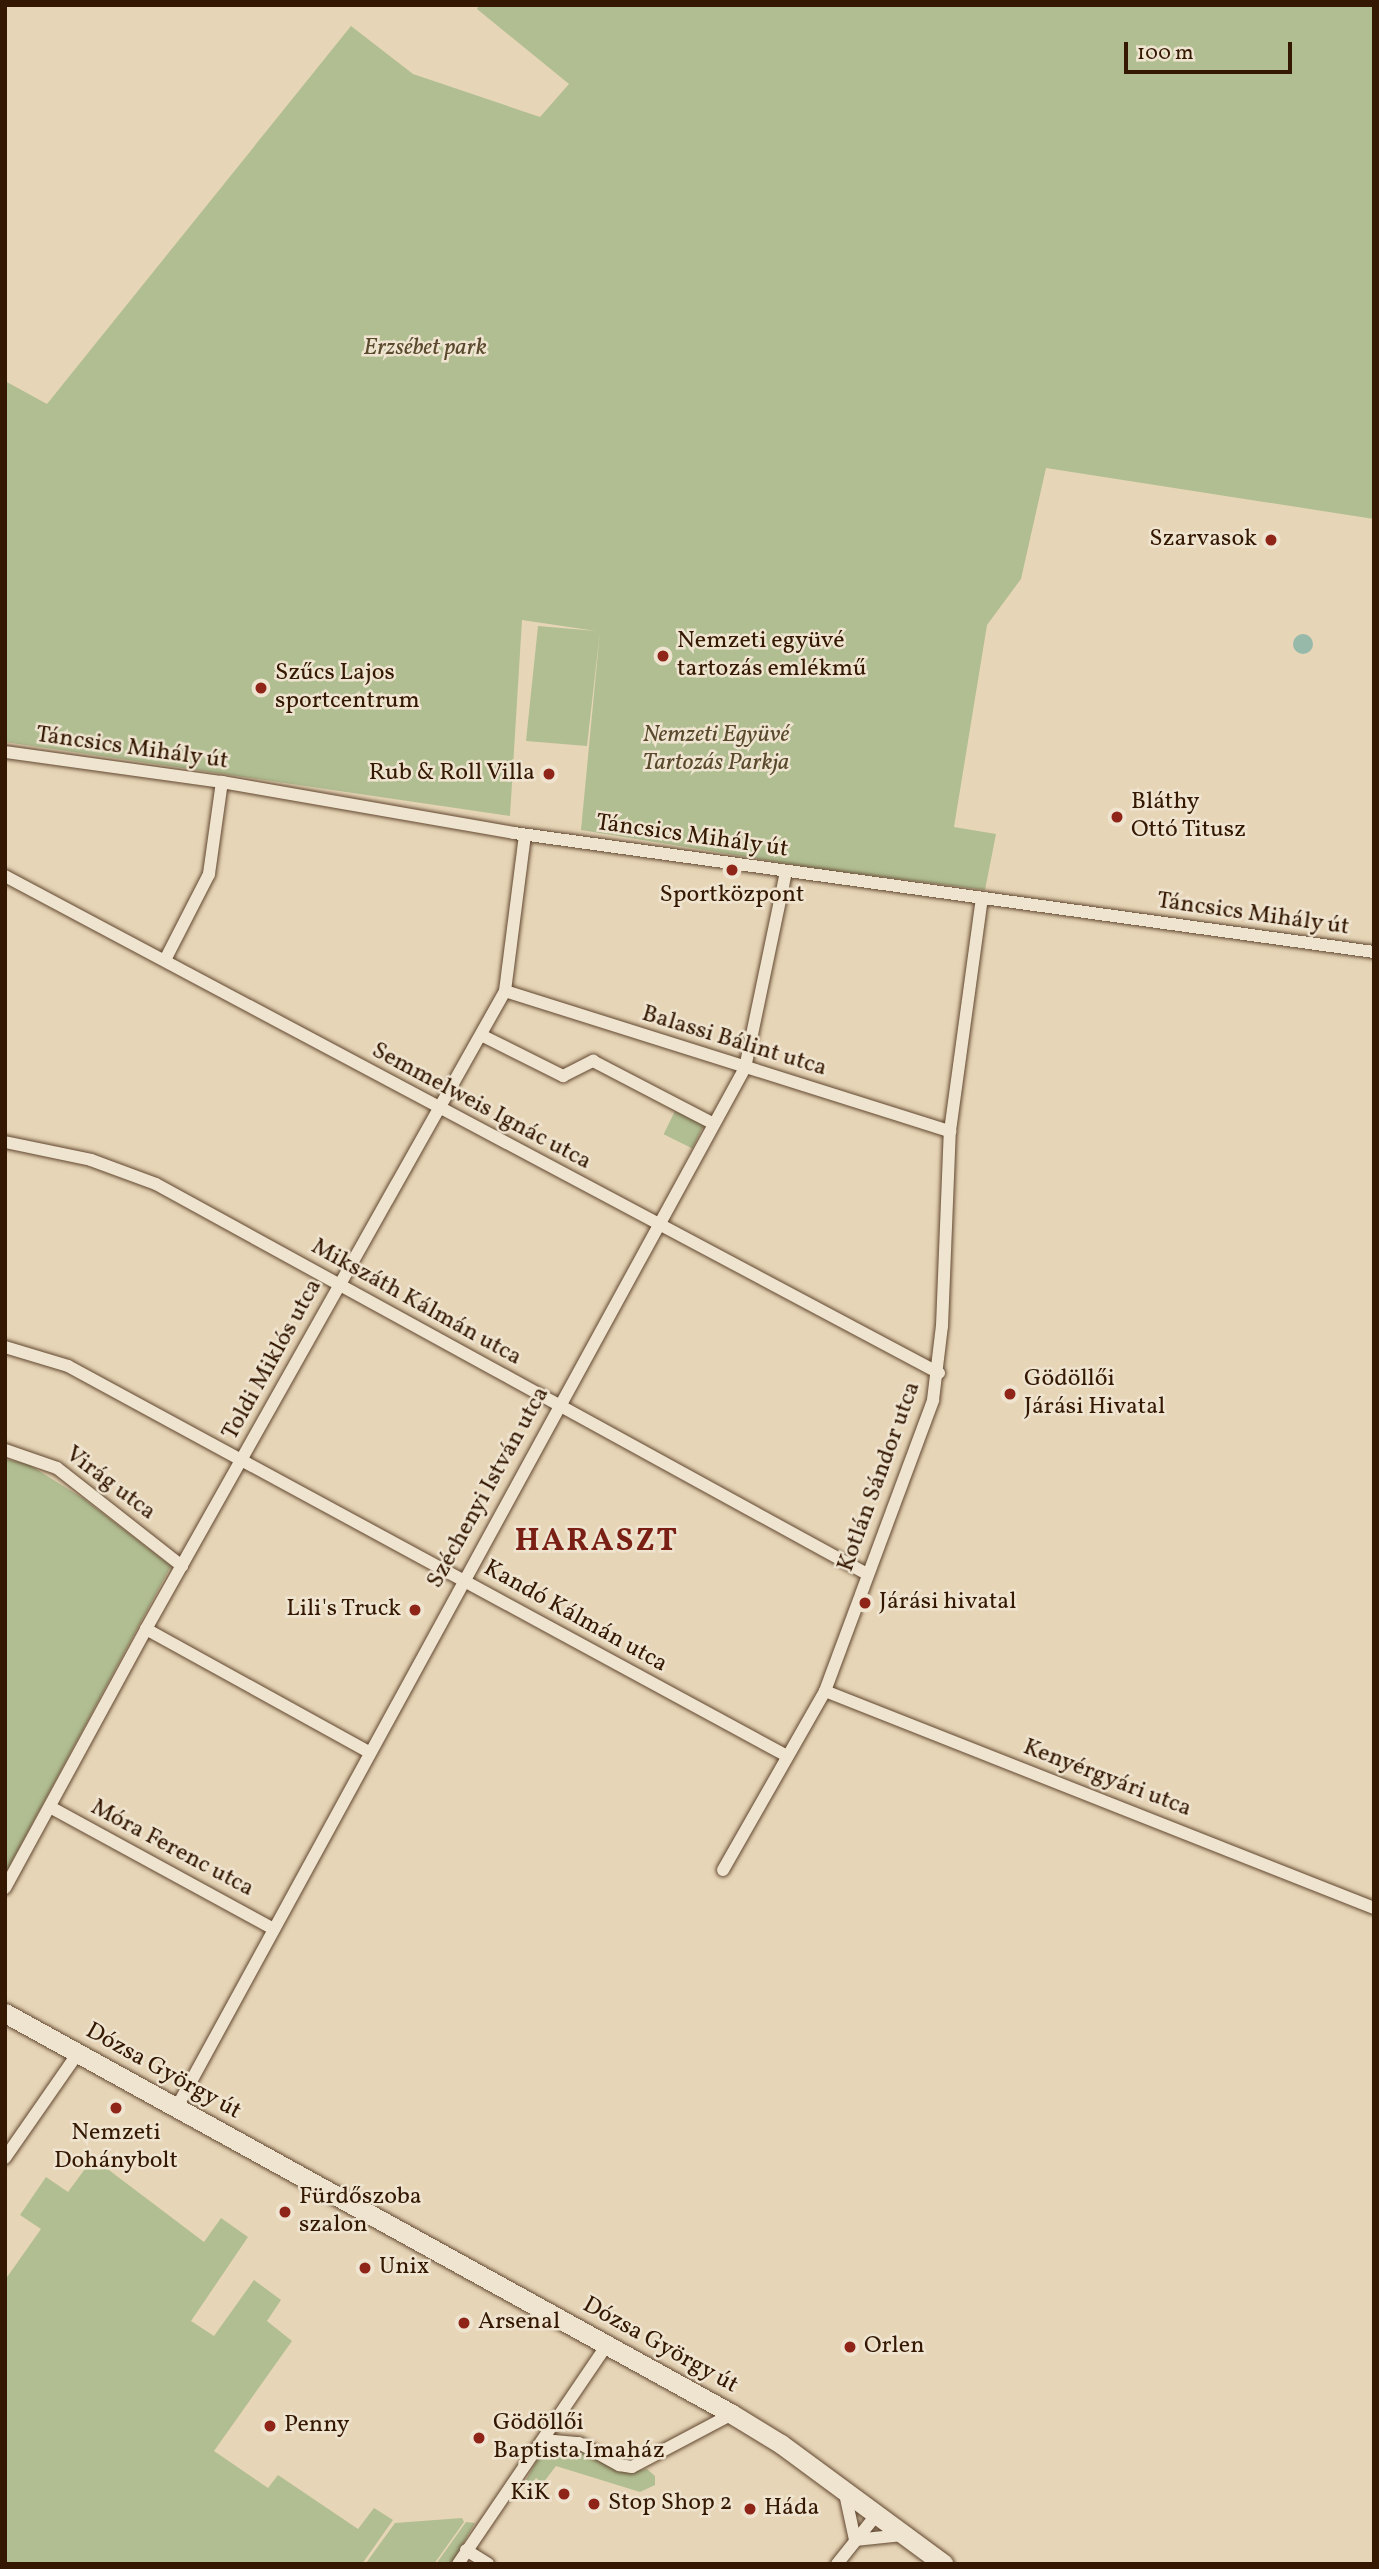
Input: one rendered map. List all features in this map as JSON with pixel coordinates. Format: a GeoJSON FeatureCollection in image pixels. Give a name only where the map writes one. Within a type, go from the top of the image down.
{"type":"FeatureCollection","features":[{"type":"Feature","properties":{"kind":"main road","name":"Dózsa György út"},"geometry":{"type":"LineString","coordinates":[[5,2013],[732,2414],[844,2489],[944,2564]]}},
{"type":"Feature","properties":{"kind":"street","name":"Táncsics Mihály út"},"geometry":{"type":"LineString","coordinates":[[5,752],[222,782],[391,815],[525,835],[1374,952]]}},
{"type":"Feature","properties":{"kind":"street"},"geometry":{"type":"LineString","coordinates":[[165,960],[209,874],[222,782]]}},
{"type":"Feature","properties":{"kind":"street","name":"Toldi Miklós utca"},"geometry":{"type":"LineString","coordinates":[[5,1888],[338,1284],[505,991],[525,835]]}},
{"type":"Feature","properties":{"kind":"street","name":"Széchenyi István utca"},"geometry":{"type":"LineString","coordinates":[[177,2107],[463,1579],[746,1068],[786,872]]}},
{"type":"Feature","properties":{"kind":"street","name":"Semmelweis Ignác utca"},"geometry":{"type":"LineString","coordinates":[[5,876],[165,960],[438,1110],[939,1373]]}},
{"type":"Feature","properties":{"kind":"street","name":"Kotlán Sándor utca"},"geometry":{"type":"LineString","coordinates":[[723,1870],[825,1691],[933,1400],[939,1373],[950,1131],[982,898]]}},
{"type":"Feature","properties":{"kind":"street","name":"Balassi Bálint utca"},"geometry":{"type":"LineString","coordinates":[[505,991],[950,1131]]}},
{"type":"Feature","properties":{"kind":"street"},"geometry":{"type":"LineString","coordinates":[[481,1035],[563,1076],[593,1061],[714,1124]]}},
{"type":"Feature","properties":{"kind":"street","name":"Mikszáth Kálmán utca"},"geometry":{"type":"LineString","coordinates":[[5,1142],[91,1160],[156,1184],[867,1574]]}},
{"type":"Feature","properties":{"kind":"street","name":"Kandó Kálmán utca"},"geometry":{"type":"LineString","coordinates":[[5,1347],[68,1366],[787,1756]]}},
{"type":"Feature","properties":{"kind":"street","name":"Virág utca"},"geometry":{"type":"LineString","coordinates":[[5,1450],[57,1468],[182,1566]]}},
{"type":"Feature","properties":{"kind":"street"},"geometry":{"type":"LineString","coordinates":[[146,1629],[369,1752]]}},
{"type":"Feature","properties":{"kind":"street","name":"Kenyérgyári utca"},"geometry":{"type":"LineString","coordinates":[[825,1691],[1374,1908]]}},
{"type":"Feature","properties":{"kind":"street","name":"Móra Ferenc utca"},"geometry":{"type":"LineString","coordinates":[[50,1807],[274,1929]]}},
{"type":"Feature","properties":{"kind":"street"},"geometry":{"type":"LineString","coordinates":[[5,2158],[78,2053]]}},
{"type":"Feature","properties":{"kind":"street"},"geometry":{"type":"LineString","coordinates":[[458,2564],[607,2345]]}},
{"type":"Feature","properties":{"kind":"street"},"geometry":{"type":"LineString","coordinates":[[543,2440],[579,2443],[619,2465],[632,2467],[732,2414]]}},
{"type":"Feature","properties":{"kind":"street"},"geometry":{"type":"LineString","coordinates":[[844,2489],[855,2540]]}},
{"type":"Feature","properties":{"kind":"street"},"geometry":{"type":"LineString","coordinates":[[837,2564],[877,2514]]}},
{"type":"Feature","properties":{"kind":"street"},"geometry":{"type":"LineString","coordinates":[[855,2540],[904,2535]]}},
{"type":"Feature","properties":{"kind":"street"},"geometry":{"type":"LineString","coordinates":[[466,2550],[488,2564]]}},
{"type":"Feature","properties":{"kind":"green space"},"geometry":{"type":"Polygon","coordinates":[[[479,5],[1374,5],[1374,519],[1046,468],[1021,579],[987,625],[954,827],[996,834],[985,890],[821,869],[581,830],[600,631],[587,746],[526,741],[538,626],[596,631],[522,620],[510,816],[5,742],[5,381],[47,404],[351,26],[413,74],[540,117],[569,84],[477,9],[479,5]]]}},
{"type":"Feature","properties":{"kind":"green space"},"geometry":{"type":"Polygon","coordinates":[[[675,1111],[704,1125],[692,1148],[664,1134],[675,1111]]]}},
{"type":"Feature","properties":{"kind":"green space"},"geometry":{"type":"Polygon","coordinates":[[[5,1459],[28,1464],[84,1499],[171,1566],[5,1874],[5,1459]]]}},
{"type":"Feature","properties":{"kind":"green space"},"geometry":{"type":"Polygon","coordinates":[[[93,2158],[204,2242],[221,2218],[248,2237],[191,2321],[214,2336],[254,2280],[281,2300],[267,2321],[292,2341],[214,2451],[268,2488],[278,2475],[358,2529],[374,2508],[393,2520],[362,2564],[5,2564],[5,2280],[41,2229],[20,2215],[46,2177],[68,2192],[93,2158]]]}},
{"type":"Feature","properties":{"kind":"green space"},"geometry":{"type":"Polygon","coordinates":[[[569,2443],[636,2471],[647,2469],[655,2476],[655,2485],[640,2492],[556,2466],[543,2483],[536,2478],[532,2483],[526,2480],[541,2453],[569,2443]]]}},
{"type":"Feature","properties":{"kind":"green space"},"geometry":{"type":"Polygon","coordinates":[[[462,2518],[464,2522],[434,2564],[366,2563],[395,2523],[462,2518]]]}},
{"type":"Feature","properties":{"kind":"green space"},"geometry":{"type":"Polygon","coordinates":[[[466,2522],[475,2523],[451,2564],[436,2564],[466,2522]]]}},
{"type":"Feature","properties":{"kind":"shaded area"},"geometry":{"type":"Polygon","coordinates":[[[1303,634],[1310,637],[1313,644],[1310,651],[1303,654],[1296,651],[1293,644],[1296,637],[1303,634]]]}},
{"type":"Feature","properties":{"kind":"place","name":"Szarvasok"},"geometry":{"type":"Point","coordinates":[1271,540]}},
{"type":"Feature","properties":{"kind":"place","name":"Nemzeti együvé tartozás emlékmű"},"geometry":{"type":"Point","coordinates":[663,656]}},
{"type":"Feature","properties":{"kind":"place","name":"Szűcs Lajos sportcentrum"},"geometry":{"type":"Point","coordinates":[261,688]}},
{"type":"Feature","properties":{"kind":"place","name":"Rub & Roll Villa"},"geometry":{"type":"Point","coordinates":[549,774]}},
{"type":"Feature","properties":{"kind":"place","name":"Bláthy Ottó Titusz"},"geometry":{"type":"Point","coordinates":[1117,817]}},
{"type":"Feature","properties":{"kind":"place","name":"Sportközpont"},"geometry":{"type":"Point","coordinates":[732,870]}},
{"type":"Feature","properties":{"kind":"place","name":"Gödöllői Járási Hivatal"},"geometry":{"type":"Point","coordinates":[1010,1394]}},
{"type":"Feature","properties":{"kind":"place","name":"Járási hivatal"},"geometry":{"type":"Point","coordinates":[865,1603]}},
{"type":"Feature","properties":{"kind":"place","name":"Lili's Truck"},"geometry":{"type":"Point","coordinates":[415,1610]}},
{"type":"Feature","properties":{"kind":"place","name":"Nemzeti Dohánybolt"},"geometry":{"type":"Point","coordinates":[116,2108]}},
{"type":"Feature","properties":{"kind":"place","name":"Fürdőszoba szalon"},"geometry":{"type":"Point","coordinates":[285,2212]}},
{"type":"Feature","properties":{"kind":"place","name":"Unix"},"geometry":{"type":"Point","coordinates":[365,2268]}},
{"type":"Feature","properties":{"kind":"place","name":"Arsenal"},"geometry":{"type":"Point","coordinates":[464,2323]}},
{"type":"Feature","properties":{"kind":"place","name":"Orlen"},"geometry":{"type":"Point","coordinates":[850,2347]}},
{"type":"Feature","properties":{"kind":"place","name":"Penny"},"geometry":{"type":"Point","coordinates":[270,2426]}},
{"type":"Feature","properties":{"kind":"place","name":"Gödöllői Baptista Imaház"},"geometry":{"type":"Point","coordinates":[479,2438]}},
{"type":"Feature","properties":{"kind":"place","name":"KiK"},"geometry":{"type":"Point","coordinates":[564,2494]}},
{"type":"Feature","properties":{"kind":"place","name":"Stop Shop 2"},"geometry":{"type":"Point","coordinates":[594,2504]}},
{"type":"Feature","properties":{"kind":"place","name":"Háda"},"geometry":{"type":"Point","coordinates":[750,2509]}},
{"type":"Feature","properties":{"kind":"district","name":"HARASZT"},"geometry":{"type":"Point","coordinates":[597,1542]}},
{"type":"Feature","properties":{"kind":"park label","name":"Erzsébet park"},"geometry":{"type":"Point","coordinates":[425,349]}},
{"type":"Feature","properties":{"kind":"park label","name":"Nemzeti Együvé Tartozás Parkja"},"geometry":{"type":"Point","coordinates":[716,750]}}]}
